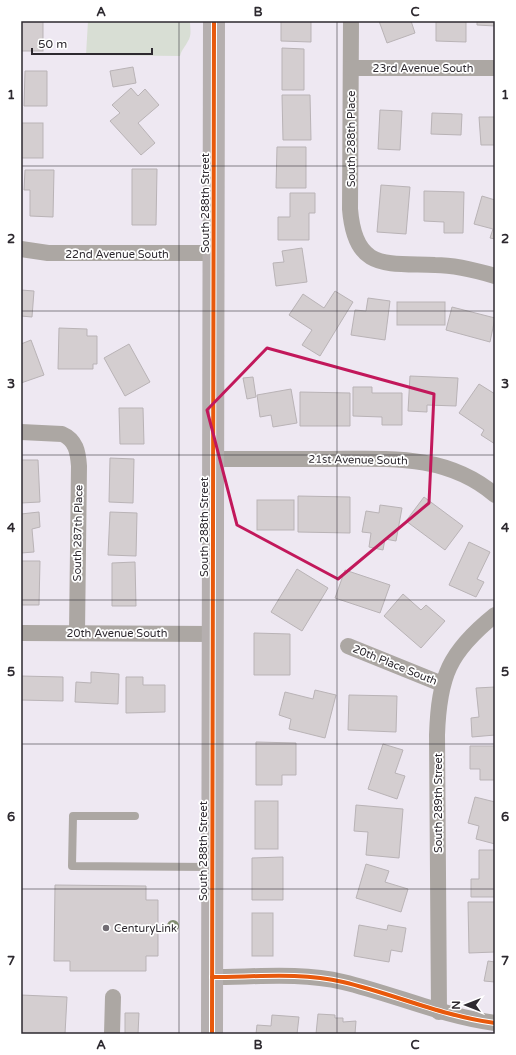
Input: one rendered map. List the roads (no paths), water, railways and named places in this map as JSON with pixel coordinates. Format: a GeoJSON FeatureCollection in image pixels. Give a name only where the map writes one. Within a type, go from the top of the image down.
{"type":"FeatureCollection","features":[{"type":"Feature","properties":{"kind":"main road","name":"South 288th Street"},"geometry":{"type":"LineString","coordinates":[[212,1034],[214,21]]}},
{"type":"Feature","properties":{"kind":"street","name":"South 288th Place"},"geometry":{"type":"LineString","coordinates":[[351,21],[350,209],[355,238],[365,253],[376,260],[386,262],[455,266],[495,276]]}},
{"type":"Feature","properties":{"kind":"street","name":"23rd Avenue South"},"geometry":{"type":"LineString","coordinates":[[351,68],[495,68]]}},
{"type":"Feature","properties":{"kind":"street","name":"22nd Avenue South"},"geometry":{"type":"LineString","coordinates":[[21,249],[48,253],[214,253]]}},
{"type":"Feature","properties":{"kind":"street","name":"South 287th Place"},"geometry":{"type":"LineString","coordinates":[[21,432],[53,432],[68,437],[77,448],[79,466],[77,633]]}},
{"type":"Feature","properties":{"kind":"street","name":"21st Avenue South"},"geometry":{"type":"LineString","coordinates":[[213,459],[411,460],[452,470],[481,485],[495,495]]}},
{"type":"Feature","properties":{"kind":"street","name":"South 289th Street"},"geometry":{"type":"LineString","coordinates":[[439,1012],[438,706],[446,672],[462,647],[481,626],[495,615]]}},
{"type":"Feature","properties":{"kind":"street","name":"20th Avenue South"},"geometry":{"type":"LineString","coordinates":[[21,633],[213,634]]}},
{"type":"Feature","properties":{"kind":"street","name":"20th Place South"},"geometry":{"type":"LineString","coordinates":[[348,646],[442,684]]}},
{"type":"Feature","properties":{"kind":"street"},"geometry":{"type":"LineString","coordinates":[[212,977],[303,977],[329,980],[355,985],[439,1012],[495,1023]]}},
{"type":"Feature","properties":{"kind":"street"},"geometry":{"type":"LineString","coordinates":[[112,1034],[113,997]]}},
{"type":"Feature","properties":{"kind":"lane"},"geometry":{"type":"LineString","coordinates":[[135,816],[73,816],[72,866],[212,867]]}},
{"type":"Feature","properties":{"kind":"place","name":"CenturyLink"},"geometry":{"type":"Point","coordinates":[106,928]}}]}
